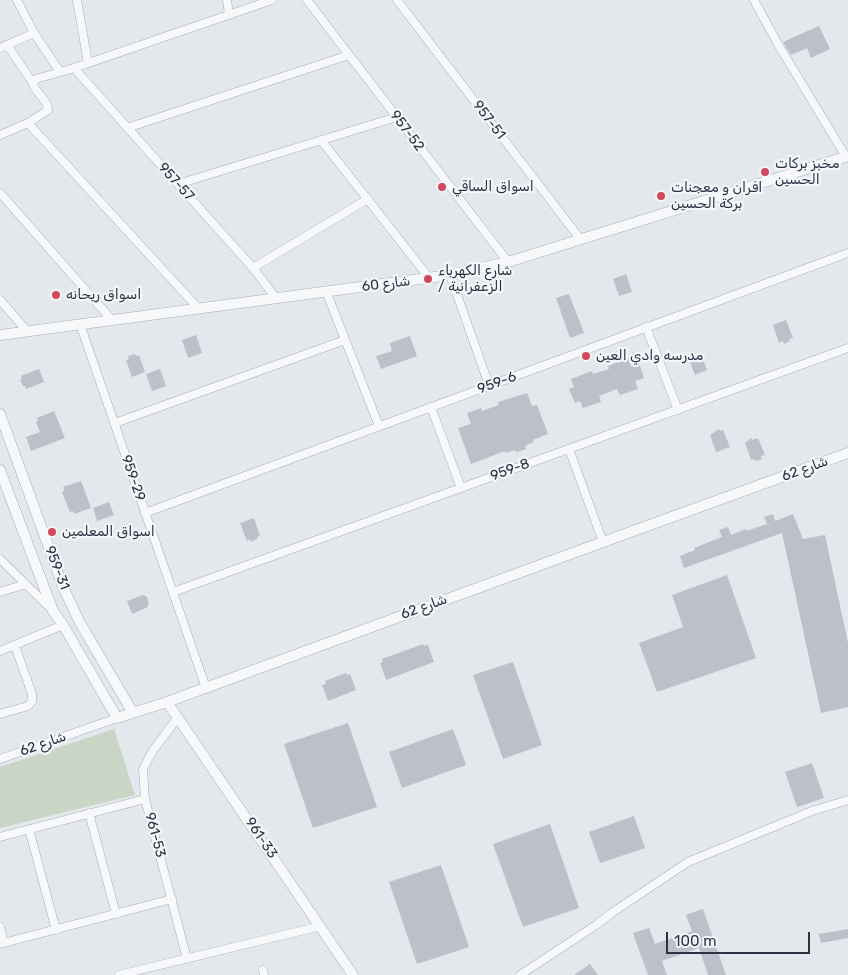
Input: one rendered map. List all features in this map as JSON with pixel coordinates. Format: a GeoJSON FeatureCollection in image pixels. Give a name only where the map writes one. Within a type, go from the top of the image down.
{"type":"FeatureCollection","features":[{"type":"Feature","properties":{"kind":"street"},"geometry":{"type":"LineString","coordinates":[[17,0],[34,33],[60,72]]}},
{"type":"Feature","properties":{"kind":"street"},"geometry":{"type":"LineString","coordinates":[[77,0],[88,63]]}},
{"type":"Feature","properties":{"kind":"street"},"geometry":{"type":"LineString","coordinates":[[227,0],[228,15]]}},
{"type":"Feature","properties":{"kind":"street"},"geometry":{"type":"LineString","coordinates":[[33,83],[36,79],[74,68],[272,0]]}},
{"type":"Feature","properties":{"kind":"street","name":"957-52"},"geometry":{"type":"LineString","coordinates":[[307,0],[508,262]]}},
{"type":"Feature","properties":{"kind":"street","name":"957-51"},"geometry":{"type":"LineString","coordinates":[[397,0],[581,240]]}},
{"type":"Feature","properties":{"kind":"street"},"geometry":{"type":"LineString","coordinates":[[754,0],[779,46],[847,156]]}},
{"type":"Feature","properties":{"kind":"street"},"geometry":{"type":"LineString","coordinates":[[0,135],[28,123],[48,110],[47,104],[33,83],[4,47],[34,33]]}},
{"type":"Feature","properties":{"kind":"street"},"geometry":{"type":"LineString","coordinates":[[127,128],[349,55]]}},
{"type":"Feature","properties":{"kind":"street","name":"957-57"},"geometry":{"type":"LineString","coordinates":[[74,68],[253,268],[276,298]]}},
{"type":"Feature","properties":{"kind":"street"},"geometry":{"type":"LineString","coordinates":[[178,184],[396,117]]}},
{"type":"Feature","properties":{"kind":"street"},"geometry":{"type":"LineString","coordinates":[[28,123],[198,308]]}},
{"type":"Feature","properties":{"kind":"street"},"geometry":{"type":"LineString","coordinates":[[321,140],[430,278]]}},
{"type":"Feature","properties":{"kind":"street","name":"شارع 60"},"geometry":{"type":"LineString","coordinates":[[0,335],[450,275],[508,262],[847,156]]}},
{"type":"Feature","properties":{"kind":"street"},"geometry":{"type":"LineString","coordinates":[[0,193],[112,320]]}},
{"type":"Feature","properties":{"kind":"street"},"geometry":{"type":"LineString","coordinates":[[253,268],[368,199]]}},
{"type":"Feature","properties":{"kind":"street","name":"959-6"},"geometry":{"type":"LineString","coordinates":[[145,512],[848,253]]}},
{"type":"Feature","properties":{"kind":"street"},"geometry":{"type":"LineString","coordinates":[[450,275],[489,385]]}},
{"type":"Feature","properties":{"kind":"street"},"geometry":{"type":"LineString","coordinates":[[326,291],[379,426]]}},
{"type":"Feature","properties":{"kind":"street"},"geometry":{"type":"LineString","coordinates":[[0,300],[27,331]]}},
{"type":"Feature","properties":{"kind":"street","name":"959-29"},"geometry":{"type":"LineString","coordinates":[[80,324],[206,688]]}},
{"type":"Feature","properties":{"kind":"street"},"geometry":{"type":"LineString","coordinates":[[646,327],[678,410]]}},
{"type":"Feature","properties":{"kind":"street"},"geometry":{"type":"LineString","coordinates":[[114,423],[345,340]]}},
{"type":"Feature","properties":{"kind":"street","name":"959-8"},"geometry":{"type":"LineString","coordinates":[[173,592],[848,348]]}},
{"type":"Feature","properties":{"kind":"street"},"geometry":{"type":"LineString","coordinates":[[431,407],[461,488]]}},
{"type":"Feature","properties":{"kind":"street","name":"959-31"},"geometry":{"type":"LineString","coordinates":[[0,414],[64,589],[79,621],[133,713]]}},
{"type":"Feature","properties":{"kind":"street"},"geometry":{"type":"LineString","coordinates":[[570,449],[602,542]]}},
{"type":"Feature","properties":{"kind":"street","name":"شارع 62"},"geometry":{"type":"LineString","coordinates":[[0,759],[206,688],[848,453]]}},
{"type":"Feature","properties":{"kind":"street","name":"959-31"},"geometry":{"type":"LineString","coordinates":[[0,470],[53,611],[117,718]]}},
{"type":"Feature","properties":{"kind":"street"},"geometry":{"type":"LineString","coordinates":[[0,559],[53,611]]}},
{"type":"Feature","properties":{"kind":"street"},"geometry":{"type":"LineString","coordinates":[[0,592],[26,584]]}},
{"type":"Feature","properties":{"kind":"street"},"geometry":{"type":"LineString","coordinates":[[0,651],[63,625]]}},
{"type":"Feature","properties":{"kind":"street"},"geometry":{"type":"LineString","coordinates":[[0,714],[28,706],[32,702],[32,694],[15,646]]}},
{"type":"Feature","properties":{"kind":"street","name":"961-33"},"geometry":{"type":"LineString","coordinates":[[167,702],[353,975]]}},
{"type":"Feature","properties":{"kind":"street"},"geometry":{"type":"LineString","coordinates":[[145,798],[144,769],[152,752],[178,717]]}},
{"type":"Feature","properties":{"kind":"street","name":"961-53"},"geometry":{"type":"LineString","coordinates":[[0,837],[145,798],[187,959]]}},
{"type":"Feature","properties":{"kind":"street"},"geometry":{"type":"LineString","coordinates":[[520,975],[688,862],[812,810],[848,800]]}},
{"type":"Feature","properties":{"kind":"street"},"geometry":{"type":"LineString","coordinates":[[89,813],[116,914]]}},
{"type":"Feature","properties":{"kind":"street"},"geometry":{"type":"LineString","coordinates":[[30,829],[56,930]]}},
{"type":"Feature","properties":{"kind":"street"},"geometry":{"type":"LineString","coordinates":[[0,927],[2,944],[172,899]]}},
{"type":"Feature","properties":{"kind":"street"},"geometry":{"type":"LineString","coordinates":[[119,975],[321,926]]}},
{"type":"Feature","properties":{"kind":"green space"},"geometry":{"type":"Polygon","coordinates":[[[114,729],[135,795],[0,828],[0,767],[114,729]]]}},
{"type":"Feature","properties":{"kind":"building"},"geometry":{"type":"Polygon","coordinates":[[[819,26],[830,49],[811,58],[807,48],[791,55],[783,42],[819,26]]]}},
{"type":"Feature","properties":{"kind":"building"},"geometry":{"type":"Polygon","coordinates":[[[626,274],[632,292],[619,296],[613,279],[626,274]]]}},
{"type":"Feature","properties":{"kind":"building"},"geometry":{"type":"Polygon","coordinates":[[[569,294],[584,333],[570,338],[556,298],[569,294]]]}},
{"type":"Feature","properties":{"kind":"building"},"geometry":{"type":"Polygon","coordinates":[[[786,320],[793,338],[784,344],[783,341],[779,343],[773,325],[786,320]]]}},
{"type":"Feature","properties":{"kind":"building"},"geometry":{"type":"Polygon","coordinates":[[[196,335],[202,353],[188,358],[182,340],[196,335]]]}},
{"type":"Feature","properties":{"kind":"building"},"geometry":{"type":"Polygon","coordinates":[[[410,336],[417,356],[381,369],[376,356],[392,351],[390,343],[410,336]]]}},
{"type":"Feature","properties":{"kind":"building"},"geometry":{"type":"Polygon","coordinates":[[[135,354],[136,356],[139,355],[145,372],[132,377],[126,360],[129,359],[128,356],[135,354]]]}},
{"type":"Feature","properties":{"kind":"building"},"geometry":{"type":"Polygon","coordinates":[[[701,354],[707,370],[695,375],[689,359],[701,354]]]}},
{"type":"Feature","properties":{"kind":"building"},"geometry":{"type":"Polygon","coordinates":[[[628,358],[631,366],[639,363],[644,378],[635,381],[638,389],[620,395],[617,389],[599,396],[601,402],[583,408],[580,401],[575,403],[569,389],[574,387],[571,379],[592,371],[593,374],[609,369],[608,366],[628,358]]]}},
{"type":"Feature","properties":{"kind":"building"},"geometry":{"type":"Polygon","coordinates":[[[39,369],[44,382],[26,389],[20,380],[22,379],[21,376],[39,369]]]}},
{"type":"Feature","properties":{"kind":"building"},"geometry":{"type":"Polygon","coordinates":[[[160,369],[166,386],[152,391],[146,374],[160,369]]]}},
{"type":"Feature","properties":{"kind":"building"},"geometry":{"type":"Polygon","coordinates":[[[527,393],[532,406],[537,405],[548,434],[533,440],[534,442],[525,446],[526,449],[506,453],[505,451],[471,464],[458,428],[471,424],[467,413],[481,408],[482,411],[499,405],[498,402],[527,393]]]}},
{"type":"Feature","properties":{"kind":"building"},"geometry":{"type":"Polygon","coordinates":[[[54,411],[65,438],[31,451],[26,437],[40,432],[36,422],[38,421],[37,418],[54,411]]]}},
{"type":"Feature","properties":{"kind":"building"},"geometry":{"type":"Polygon","coordinates":[[[719,429],[720,431],[723,430],[730,447],[716,452],[710,435],[719,429]]]}},
{"type":"Feature","properties":{"kind":"building"},"geometry":{"type":"Polygon","coordinates":[[[751,438],[752,440],[758,438],[765,455],[761,456],[762,459],[751,460],[745,443],[751,438]]]}},
{"type":"Feature","properties":{"kind":"building"},"geometry":{"type":"Polygon","coordinates":[[[81,481],[91,508],[74,514],[73,511],[70,512],[62,492],[65,490],[63,487],[81,481]]]}},
{"type":"Feature","properties":{"kind":"building"},"geometry":{"type":"Polygon","coordinates":[[[109,502],[114,515],[97,521],[93,508],[109,502]]]}},
{"type":"Feature","properties":{"kind":"building"},"geometry":{"type":"Polygon","coordinates":[[[773,514],[775,521],[793,514],[803,539],[825,535],[848,643],[848,707],[821,713],[782,533],[684,568],[680,556],[695,550],[694,548],[722,537],[719,530],[728,527],[731,535],[746,529],[746,531],[767,524],[764,517],[773,514]]]}},
{"type":"Feature","properties":{"kind":"building"},"geometry":{"type":"Polygon","coordinates":[[[254,518],[260,536],[251,542],[250,539],[247,541],[240,523],[254,518]]]}},
{"type":"Feature","properties":{"kind":"building"},"geometry":{"type":"Polygon","coordinates":[[[727,575],[756,658],[657,692],[639,643],[683,627],[672,595],[727,575]]]}},
{"type":"Feature","properties":{"kind":"building"},"geometry":{"type":"Polygon","coordinates":[[[143,595],[147,597],[148,607],[132,614],[127,601],[143,595]]]}},
{"type":"Feature","properties":{"kind":"building"},"geometry":{"type":"Polygon","coordinates":[[[423,644],[424,646],[428,645],[434,662],[386,680],[380,663],[383,662],[382,659],[423,644]]]}},
{"type":"Feature","properties":{"kind":"building"},"geometry":{"type":"Polygon","coordinates":[[[513,662],[542,745],[503,759],[473,675],[513,662]]]}},
{"type":"Feature","properties":{"kind":"building"},"geometry":{"type":"Polygon","coordinates":[[[346,673],[347,675],[350,674],[356,690],[328,701],[322,685],[326,684],[325,681],[346,673]]]}},
{"type":"Feature","properties":{"kind":"building"},"geometry":{"type":"Polygon","coordinates":[[[348,723],[377,807],[313,828],[284,744],[348,723]]]}},
{"type":"Feature","properties":{"kind":"building"},"geometry":{"type":"Polygon","coordinates":[[[453,729],[466,765],[402,788],[389,752],[453,729]]]}},
{"type":"Feature","properties":{"kind":"building"},"geometry":{"type":"Polygon","coordinates":[[[812,763],[824,798],[797,807],[785,772],[812,763]]]}},
{"type":"Feature","properties":{"kind":"building"},"geometry":{"type":"Polygon","coordinates":[[[634,816],[645,848],[600,863],[589,832],[634,816]]]}},
{"type":"Feature","properties":{"kind":"building"},"geometry":{"type":"Polygon","coordinates":[[[550,824],[579,908],[523,927],[493,844],[550,824]]]}},
{"type":"Feature","properties":{"kind":"building"},"geometry":{"type":"Polygon","coordinates":[[[441,865],[469,947],[417,964],[389,882],[441,865]]]}},
{"type":"Feature","properties":{"kind":"building"},"geometry":{"type":"Polygon","coordinates":[[[703,909],[726,975],[708,975],[699,948],[662,961],[667,975],[648,975],[633,933],[649,928],[655,944],[692,931],[686,915],[703,909]]]}},
{"type":"Feature","properties":{"kind":"building"},"geometry":{"type":"Polygon","coordinates":[[[848,929],[848,938],[821,943],[819,934],[848,929]]]}},
{"type":"Feature","properties":{"kind":"building"},"geometry":{"type":"Polygon","coordinates":[[[590,964],[598,975],[574,975],[590,964]]]}},
{"type":"Feature","properties":{"kind":"place","name":"مخبز بركات الحسين"},"geometry":{"type":"Point","coordinates":[765,172]}},
{"type":"Feature","properties":{"kind":"place","name":"اسواق الساقي"},"geometry":{"type":"Point","coordinates":[442,187]}},
{"type":"Feature","properties":{"kind":"place","name":"افران و معجنات بركة الحسين"},"geometry":{"type":"Point","coordinates":[661,196]}},
{"type":"Feature","properties":{"kind":"place","name":"شارع الكهرباء / الزعفرانية"},"geometry":{"type":"Point","coordinates":[428,279]}},
{"type":"Feature","properties":{"kind":"place","name":"اسواق ريحانه"},"geometry":{"type":"Point","coordinates":[56,295]}},
{"type":"Feature","properties":{"kind":"place","name":"مدرسه وادي العين"},"geometry":{"type":"Point","coordinates":[586,356]}},
{"type":"Feature","properties":{"kind":"place","name":"اسواق المعلمين"},"geometry":{"type":"Point","coordinates":[52,532]}}]}
